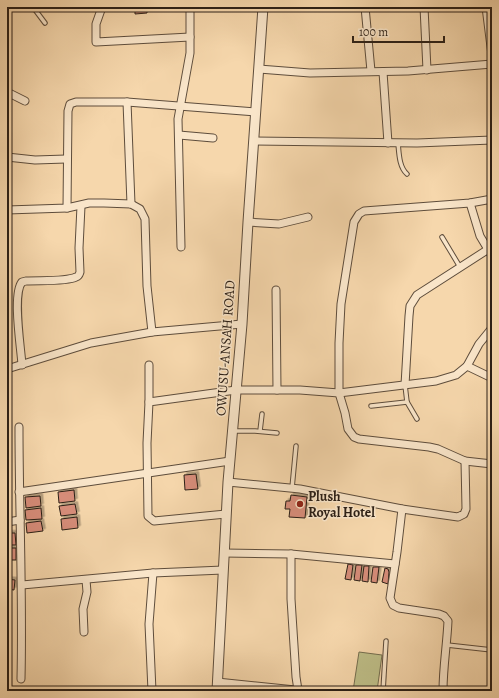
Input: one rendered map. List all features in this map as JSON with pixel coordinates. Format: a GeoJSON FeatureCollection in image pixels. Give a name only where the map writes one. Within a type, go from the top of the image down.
{"type":"FeatureCollection","features":[{"type":"Feature","properties":{"kind":"street"},"geometry":{"type":"LineString","coordinates":[[102,7],[96,24],[96,42],[190,36]]}},
{"type":"Feature","properties":{"kind":"street"},"geometry":{"type":"LineString","coordinates":[[181,247],[178,119],[190,53],[190,7]]}},
{"type":"Feature","properties":{"kind":"street","name":"OWUSU-ANSAH ROAD"},"geometry":{"type":"LineString","coordinates":[[217,686],[228,482],[242,324],[263,7]]}},
{"type":"Feature","properties":{"kind":"street"},"geometry":{"type":"LineString","coordinates":[[365,7],[371,72]]}},
{"type":"Feature","properties":{"kind":"street"},"geometry":{"type":"LineString","coordinates":[[424,7],[427,70]]}},
{"type":"Feature","properties":{"kind":"street"},"geometry":{"type":"LineString","coordinates":[[486,7],[492,55]]}},
{"type":"Feature","properties":{"kind":"street"},"geometry":{"type":"LineString","coordinates":[[260,69],[310,73],[383,72],[427,70],[492,64]]}},
{"type":"Feature","properties":{"kind":"street"},"geometry":{"type":"LineString","coordinates":[[383,72],[388,143]]}},
{"type":"Feature","properties":{"kind":"street"},"geometry":{"type":"LineString","coordinates":[[7,92],[25,101]]}},
{"type":"Feature","properties":{"kind":"street"},"geometry":{"type":"LineString","coordinates":[[67,208],[66,159],[68,111],[70,104],[76,102],[127,102],[256,112]]}},
{"type":"Feature","properties":{"kind":"street"},"geometry":{"type":"LineString","coordinates":[[127,102],[131,204]]}},
{"type":"Feature","properties":{"kind":"street"},"geometry":{"type":"LineString","coordinates":[[179,135],[213,138]]}},
{"type":"Feature","properties":{"kind":"street"},"geometry":{"type":"LineString","coordinates":[[254,141],[447,143],[492,140]]}},
{"type":"Feature","properties":{"kind":"street"},"geometry":{"type":"LineString","coordinates":[[7,157],[35,160],[66,159]]}},
{"type":"Feature","properties":{"kind":"street"},"geometry":{"type":"LineString","coordinates":[[492,199],[470,203],[364,211],[356,218],[354,222],[341,304],[339,343],[339,393],[348,429],[354,437],[359,439],[434,448],[465,461],[492,464]]}},
{"type":"Feature","properties":{"kind":"street"},"geometry":{"type":"LineString","coordinates":[[7,210],[67,208],[104,203],[131,204],[140,209],[146,219],[147,286],[152,332]]}},
{"type":"Feature","properties":{"kind":"street"},"geometry":{"type":"LineString","coordinates":[[470,203],[480,236],[492,256]]}},
{"type":"Feature","properties":{"kind":"street"},"geometry":{"type":"LineString","coordinates":[[22,365],[18,314],[18,289],[22,282],[26,281],[63,279],[79,276],[81,206]]}},
{"type":"Feature","properties":{"kind":"street"},"geometry":{"type":"LineString","coordinates":[[248,222],[279,224],[308,217]]}},
{"type":"Feature","properties":{"kind":"street"},"geometry":{"type":"LineString","coordinates":[[406,385],[409,316],[410,306],[413,300],[422,290],[488,250]]}},
{"type":"Feature","properties":{"kind":"street"},"geometry":{"type":"LineString","coordinates":[[276,290],[277,390]]}},
{"type":"Feature","properties":{"kind":"street"},"geometry":{"type":"LineString","coordinates":[[7,369],[91,343],[152,332],[242,324]]}},
{"type":"Feature","properties":{"kind":"street"},"geometry":{"type":"LineString","coordinates":[[150,402],[236,390],[339,393],[436,381],[456,375],[467,366],[479,344],[492,328]]}},
{"type":"Feature","properties":{"kind":"street"},"geometry":{"type":"LineString","coordinates":[[149,365],[150,402],[147,443],[148,516],[154,521],[226,514]]}},
{"type":"Feature","properties":{"kind":"street"},"geometry":{"type":"LineString","coordinates":[[467,366],[492,378]]}},
{"type":"Feature","properties":{"kind":"street"},"geometry":{"type":"LineString","coordinates":[[19,427],[19,492],[22,585],[21,679]]}},
{"type":"Feature","properties":{"kind":"street"},"geometry":{"type":"LineString","coordinates":[[19,492],[230,461]]}},
{"type":"Feature","properties":{"kind":"street"},"geometry":{"type":"LineString","coordinates":[[228,482],[292,488],[402,509],[458,517],[464,514],[466,509],[465,461]]}},
{"type":"Feature","properties":{"kind":"street"},"geometry":{"type":"LineString","coordinates":[[402,509],[390,598],[393,605],[399,608],[439,614],[444,616],[448,621],[447,645],[443,669],[443,691]]}},
{"type":"Feature","properties":{"kind":"street"},"geometry":{"type":"LineString","coordinates":[[7,522],[20,520]]}},
{"type":"Feature","properties":{"kind":"street"},"geometry":{"type":"LineString","coordinates":[[224,553],[291,554],[395,564]]}},
{"type":"Feature","properties":{"kind":"street"},"geometry":{"type":"LineString","coordinates":[[217,686],[302,690],[296,677],[291,554]]}},
{"type":"Feature","properties":{"kind":"street"},"geometry":{"type":"LineString","coordinates":[[22,585],[153,573],[223,570]]}},
{"type":"Feature","properties":{"kind":"street"},"geometry":{"type":"LineString","coordinates":[[152,691],[149,624],[153,573]]}},
{"type":"Feature","properties":{"kind":"street"},"geometry":{"type":"LineString","coordinates":[[84,632],[83,609],[87,592],[86,580]]}},
{"type":"Feature","properties":{"kind":"lane"},"geometry":{"type":"LineString","coordinates":[[33,7],[45,23]]}},
{"type":"Feature","properties":{"kind":"lane"},"geometry":{"type":"LineString","coordinates":[[398,143],[401,166],[407,174]]}},
{"type":"Feature","properties":{"kind":"lane"},"geometry":{"type":"LineString","coordinates":[[442,237],[460,268]]}},
{"type":"Feature","properties":{"kind":"lane"},"geometry":{"type":"LineString","coordinates":[[406,385],[408,402],[417,419]]}},
{"type":"Feature","properties":{"kind":"lane"},"geometry":{"type":"LineString","coordinates":[[371,406],[408,402]]}},
{"type":"Feature","properties":{"kind":"lane"},"geometry":{"type":"LineString","coordinates":[[260,431],[262,414]]}},
{"type":"Feature","properties":{"kind":"lane"},"geometry":{"type":"LineString","coordinates":[[233,431],[260,431],[277,433]]}},
{"type":"Feature","properties":{"kind":"lane"},"geometry":{"type":"LineString","coordinates":[[292,488],[296,446]]}},
{"type":"Feature","properties":{"kind":"lane"},"geometry":{"type":"LineString","coordinates":[[383,691],[386,641]]}},
{"type":"Feature","properties":{"kind":"lane"},"geometry":{"type":"LineString","coordinates":[[447,645],[492,650]]}},
{"type":"Feature","properties":{"kind":"green space"},"geometry":{"type":"Polygon","coordinates":[[[359,652],[382,655],[377,691],[353,691],[359,652]]]}},
{"type":"Feature","properties":{"kind":"building"},"geometry":{"type":"Polygon","coordinates":[[[147,7],[147,13],[135,14],[135,8],[147,7]]]}},
{"type":"Feature","properties":{"kind":"building"},"geometry":{"type":"Polygon","coordinates":[[[196,474],[198,489],[185,490],[184,475],[196,474]]]}},
{"type":"Feature","properties":{"kind":"building"},"geometry":{"type":"Polygon","coordinates":[[[74,490],[75,501],[59,503],[58,492],[74,490]]]}},
{"type":"Feature","properties":{"kind":"building"},"geometry":{"type":"Polygon","coordinates":[[[291,495],[307,497],[305,518],[289,517],[290,509],[285,509],[286,501],[290,501],[291,495]]]}},
{"type":"Feature","properties":{"kind":"building"},"geometry":{"type":"Polygon","coordinates":[[[40,496],[41,506],[26,508],[25,497],[40,496]]]}},
{"type":"Feature","properties":{"kind":"building"},"geometry":{"type":"Polygon","coordinates":[[[75,504],[77,514],[61,516],[59,506],[75,504]]]}},
{"type":"Feature","properties":{"kind":"building"},"geometry":{"type":"Polygon","coordinates":[[[41,508],[42,519],[26,520],[25,510],[41,508]]]}},
{"type":"Feature","properties":{"kind":"building"},"geometry":{"type":"Polygon","coordinates":[[[77,517],[78,528],[62,530],[61,519],[77,517]]]}},
{"type":"Feature","properties":{"kind":"building"},"geometry":{"type":"Polygon","coordinates":[[[41,521],[43,531],[27,533],[26,523],[41,521]]]}},
{"type":"Feature","properties":{"kind":"building"},"geometry":{"type":"Polygon","coordinates":[[[7,533],[15,533],[16,545],[7,545],[7,533]]]}},
{"type":"Feature","properties":{"kind":"building"},"geometry":{"type":"Polygon","coordinates":[[[7,548],[16,548],[16,560],[7,560],[7,548]]]}},
{"type":"Feature","properties":{"kind":"building"},"geometry":{"type":"Polygon","coordinates":[[[348,564],[353,565],[351,580],[345,579],[348,564]]]}},
{"type":"Feature","properties":{"kind":"building"},"geometry":{"type":"Polygon","coordinates":[[[356,565],[362,565],[360,581],[354,580],[356,565]]]}},
{"type":"Feature","properties":{"kind":"building"},"geometry":{"type":"Polygon","coordinates":[[[364,566],[369,566],[368,582],[362,581],[364,566]]]}},
{"type":"Feature","properties":{"kind":"building"},"geometry":{"type":"Polygon","coordinates":[[[373,567],[379,567],[377,583],[371,582],[373,567]]]}},
{"type":"Feature","properties":{"kind":"building"},"geometry":{"type":"Polygon","coordinates":[[[385,568],[388,569],[389,572],[388,584],[382,582],[385,568]]]}},
{"type":"Feature","properties":{"kind":"building"},"geometry":{"type":"Polygon","coordinates":[[[7,579],[15,580],[14,590],[7,589],[7,579]]]}},
{"type":"Feature","properties":{"kind":"place","name":"Plush Royal Hotel"},"geometry":{"type":"Point","coordinates":[300,504]}}]}
